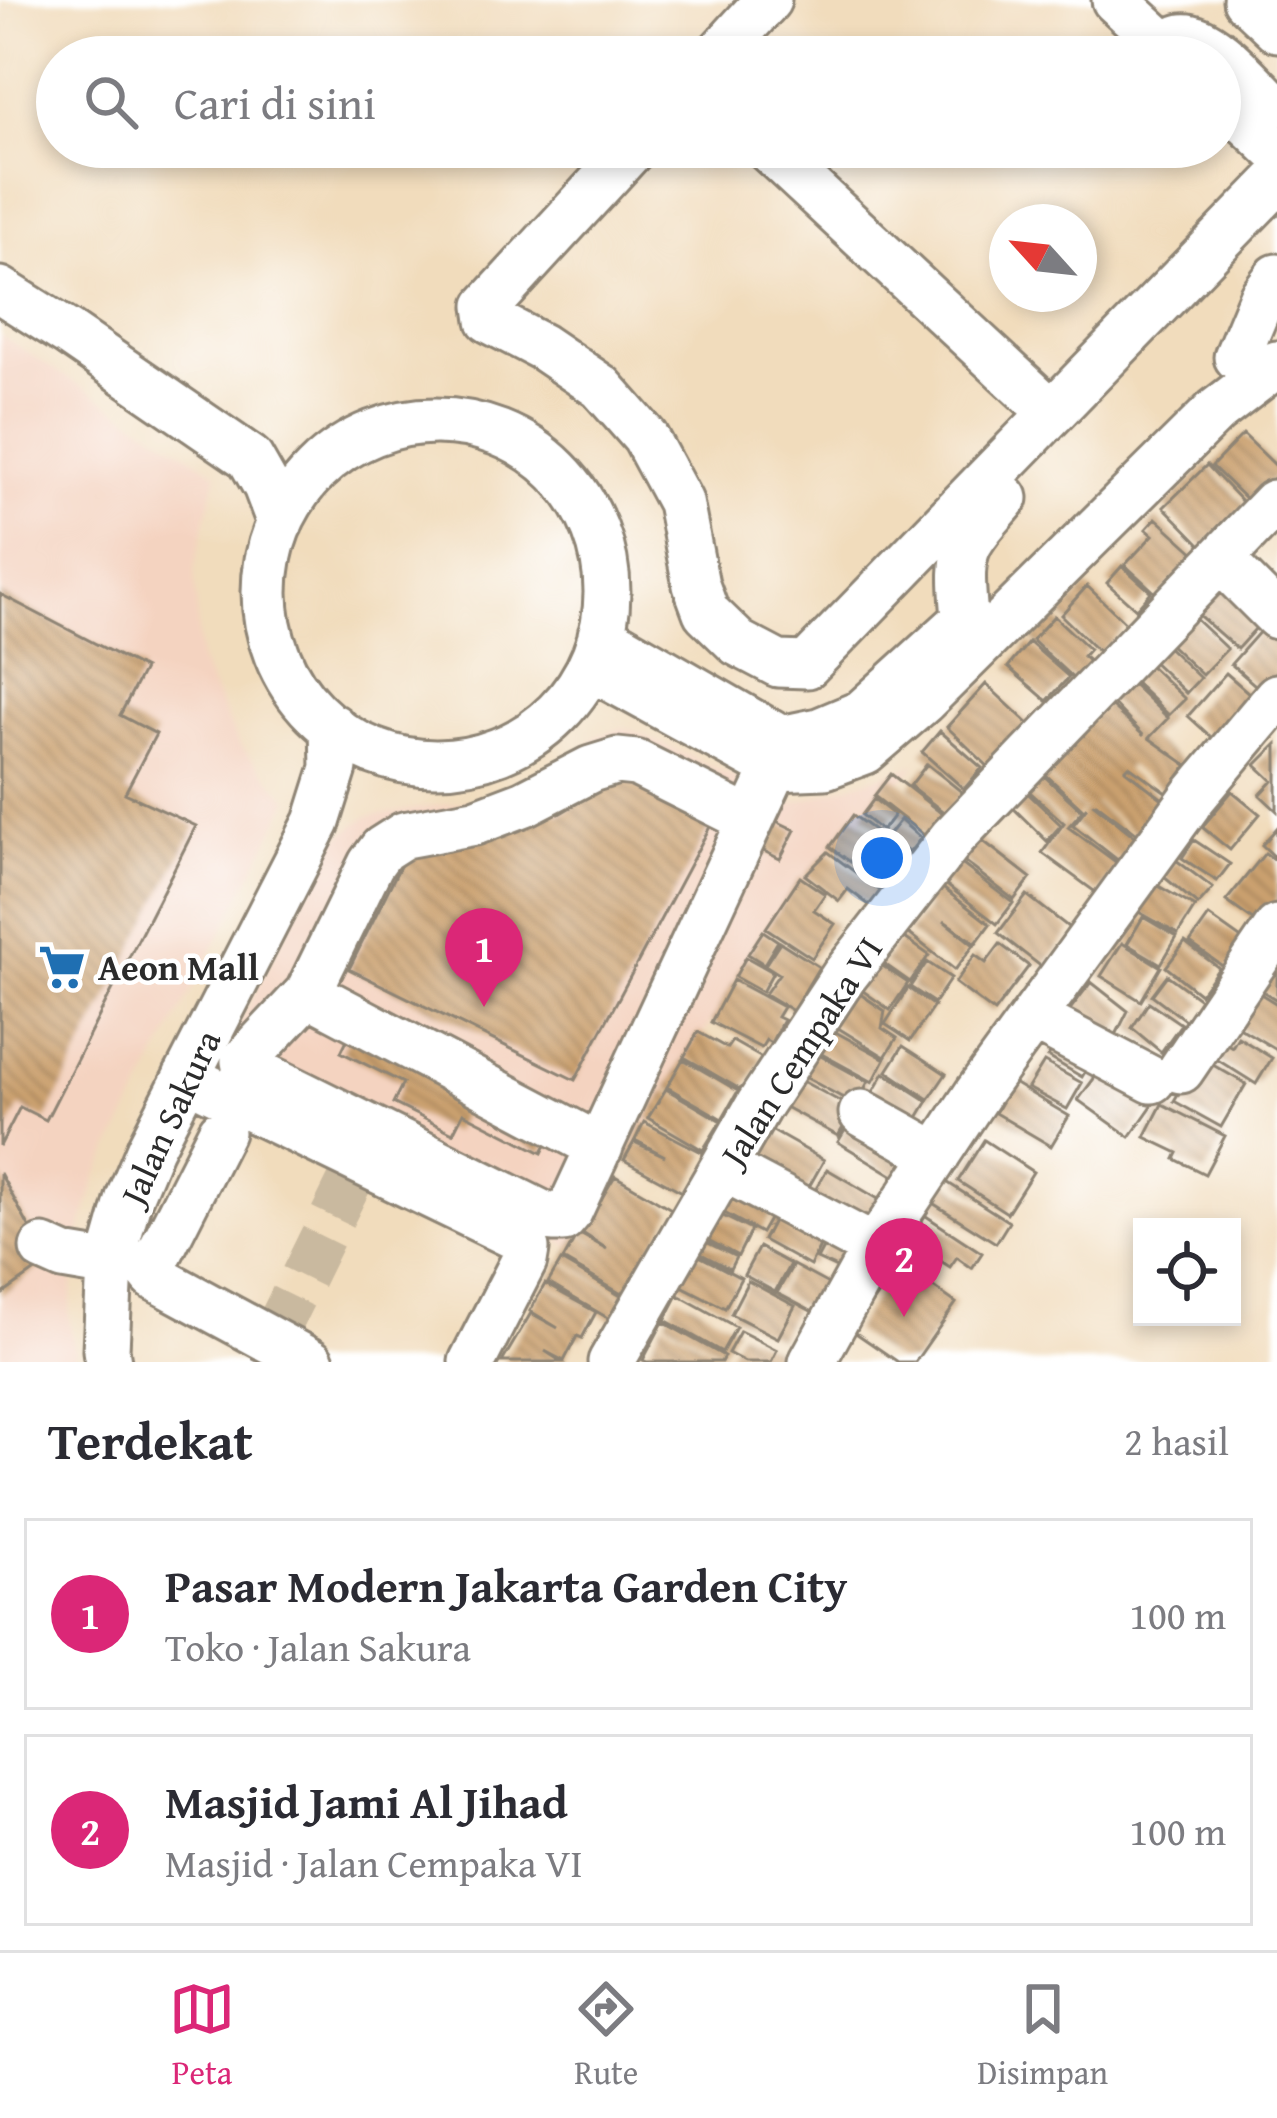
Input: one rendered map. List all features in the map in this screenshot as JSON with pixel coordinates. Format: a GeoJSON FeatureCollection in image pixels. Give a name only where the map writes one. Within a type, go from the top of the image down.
{"type":"FeatureCollection","features":[{"type":"Feature","properties":{"kind":"street"},"geometry":{"type":"LineString","coordinates":[[735,36],[768,0]]}},
{"type":"Feature","properties":{"kind":"street"},"geometry":{"type":"LineString","coordinates":[[1115,0],[1154,36]]}},
{"type":"Feature","properties":{"kind":"street"},"geometry":{"type":"LineString","coordinates":[[1246,0],[1277,29]]}},
{"type":"Feature","properties":{"kind":"street"},"geometry":{"type":"LineString","coordinates":[[1241,74],[1277,104]]}},
{"type":"Feature","properties":{"kind":"street"},"geometry":{"type":"LineString","coordinates":[[1241,118],[1277,151]]}},
{"type":"Feature","properties":{"kind":"street"},"geometry":{"type":"LineString","coordinates":[[615,168],[488,306],[488,314],[495,325],[542,347],[602,387],[645,437],[680,502],[706,612],[738,644],[778,664],[807,665],[1277,181]]}},
{"type":"Feature","properties":{"kind":"street"},"geometry":{"type":"LineString","coordinates":[[789,168],[1052,413]]}},
{"type":"Feature","properties":{"kind":"street"},"geometry":{"type":"LineString","coordinates":[[596,651],[778,753],[825,766],[865,751],[923,701],[1267,362],[1262,297],[1277,277]]}},
{"type":"Feature","properties":{"kind":"street"},"geometry":{"type":"LineString","coordinates":[[0,290],[250,458],[280,523]]}},
{"type":"Feature","properties":{"kind":"street"},"geometry":{"type":"LineString","coordinates":[[750,820],[636,763],[617,761],[475,822],[404,835],[382,849],[371,864],[308,993],[244,1061],[245,1066],[553,1219],[562,1219],[600,1147],[750,820],[778,753],[862,712],[964,620],[1177,409],[1267,362]]}},
{"type":"Feature","properties":{"kind":"street"},"geometry":{"type":"LineString","coordinates":[[454,421],[506,434],[569,483],[596,529],[607,581],[596,651],[563,705],[544,724],[498,752],[446,763],[379,753],[333,728],[304,700],[277,654],[269,628],[266,575],[280,523],[309,478],[329,459],[375,432],[401,424],[454,421]]}},
{"type":"Feature","properties":{"kind":"street"},"geometry":{"type":"LineString","coordinates":[[219,434],[329,459]]}},
{"type":"Feature","properties":{"kind":"street"},"geometry":{"type":"LineString","coordinates":[[964,620],[966,552],[1015,484],[1009,458]]}},
{"type":"Feature","properties":{"kind":"street","name":"Jalan Cempaka VI"},"geometry":{"type":"LineString","coordinates":[[611,1362],[759,1105],[844,976],[953,837],[1274,503]]}},
{"type":"Feature","properties":{"kind":"street"},"geometry":{"type":"LineString","coordinates":[[1221,560],[1277,616]]}},
{"type":"Feature","properties":{"kind":"street"},"geometry":{"type":"LineString","coordinates":[[812,1362],[875,1248],[977,1094],[1194,796],[1277,697]]}},
{"type":"Feature","properties":{"kind":"street","name":"Jalan Sakura"},"geometry":{"type":"LineString","coordinates":[[108,1362],[110,1265],[128,1198],[316,822],[334,768],[333,728]]}},
{"type":"Feature","properties":{"kind":"street","name":"Jalan Sakura"},"geometry":{"type":"LineString","coordinates":[[316,822],[356,772],[379,753]]}},
{"type":"Feature","properties":{"kind":"street"},"geometry":{"type":"LineString","coordinates":[[1034,1018],[1167,1075],[1277,928]]}},
{"type":"Feature","properties":{"kind":"street"},"geometry":{"type":"LineString","coordinates":[[308,993],[600,1147]]}},
{"type":"Feature","properties":{"kind":"street"},"geometry":{"type":"LineString","coordinates":[[186,1077],[355,1173],[519,1238],[526,1249],[524,1261],[472,1362]]}},
{"type":"Feature","properties":{"kind":"street"},"geometry":{"type":"LineString","coordinates":[[862,1113],[937,1155]]}},
{"type":"Feature","properties":{"kind":"street"},"geometry":{"type":"LineString","coordinates":[[220,1132],[150,1272],[268,1346],[311,1362]]}},
{"type":"Feature","properties":{"kind":"street"},"geometry":{"type":"LineString","coordinates":[[724,1168],[875,1248]]}},
{"type":"Feature","properties":{"kind":"street"},"geometry":{"type":"LineString","coordinates":[[43,1248],[63,1257],[110,1265]]}},
{"type":"Feature","properties":{"kind":"shaded area"},"geometry":{"type":"Polygon","coordinates":[[[0,335],[217,473],[194,569],[200,661],[239,744],[289,800],[97,1176],[78,1238],[69,1317],[76,1362],[0,1362],[0,335]]]}},
{"type":"Feature","properties":{"kind":"shaded area"},"geometry":{"type":"Polygon","coordinates":[[[625,727],[794,803],[917,764],[824,861],[753,952],[574,1249],[219,1062],[333,842],[367,816],[500,797],[548,777],[597,736],[625,727]]]}},
{"type":"Feature","properties":{"kind":"building"},"geometry":{"type":"Polygon","coordinates":[[[1243,434],[1277,467],[1277,475],[1250,503],[1212,466],[1243,434]]]}},
{"type":"Feature","properties":{"kind":"building"},"geometry":{"type":"Polygon","coordinates":[[[1207,465],[1246,506],[1203,547],[1164,507],[1207,465]]]}},
{"type":"Feature","properties":{"kind":"building"},"geometry":{"type":"Polygon","coordinates":[[[1156,518],[1198,556],[1159,596],[1125,565],[1153,535],[1146,529],[1156,518]]]}},
{"type":"Feature","properties":{"kind":"building"},"geometry":{"type":"Polygon","coordinates":[[[1122,566],[1151,592],[1136,609],[1107,583],[1122,566]]]}},
{"type":"Feature","properties":{"kind":"building"},"geometry":{"type":"Polygon","coordinates":[[[1224,581],[1265,618],[1237,649],[1195,612],[1224,581]]]}},
{"type":"Feature","properties":{"kind":"building"},"geometry":{"type":"Polygon","coordinates":[[[1087,586],[1127,624],[1100,653],[1061,615],[1087,586]]]}},
{"type":"Feature","properties":{"kind":"building","name":"Aeon Mall"},"geometry":{"type":"Polygon","coordinates":[[[0,594],[144,669],[120,715],[156,734],[125,793],[196,826],[46,1120],[20,1107],[0,1146],[0,594]]]}},
{"type":"Feature","properties":{"kind":"building"},"geometry":{"type":"Polygon","coordinates":[[[1188,612],[1227,649],[1202,675],[1163,638],[1188,612]]]}},
{"type":"Feature","properties":{"kind":"building"},"geometry":{"type":"Polygon","coordinates":[[[1054,616],[1089,649],[1083,656],[1092,664],[1076,681],[1032,640],[1054,616]]]}},
{"type":"Feature","properties":{"kind":"building"},"geometry":{"type":"Polygon","coordinates":[[[1270,620],[1277,627],[1277,676],[1263,692],[1231,664],[1270,620]]]}},
{"type":"Feature","properties":{"kind":"building"},"geometry":{"type":"Polygon","coordinates":[[[1157,637],[1200,678],[1186,693],[1143,652],[1157,637]]]}},
{"type":"Feature","properties":{"kind":"building"},"geometry":{"type":"Polygon","coordinates":[[[1029,642],[1069,677],[1047,701],[1008,667],[1029,642]]]}},
{"type":"Feature","properties":{"kind":"building"},"geometry":{"type":"Polygon","coordinates":[[[1142,658],[1185,699],[1169,715],[1127,675],[1142,658]]]}},
{"type":"Feature","properties":{"kind":"building"},"geometry":{"type":"Polygon","coordinates":[[[1226,673],[1258,701],[1220,745],[1188,716],[1226,673]]]}},
{"type":"Feature","properties":{"kind":"building"},"geometry":{"type":"Polygon","coordinates":[[[1124,676],[1168,718],[1149,738],[1187,765],[1167,793],[1129,766],[1125,770],[1164,800],[1137,834],[1094,804],[1138,839],[1120,862],[1073,825],[1087,807],[1084,810],[1043,772],[1106,702],[1144,736],[1106,696],[1124,676]]]}},
{"type":"Feature","properties":{"kind":"building"},"geometry":{"type":"Polygon","coordinates":[[[986,684],[1033,728],[993,771],[947,727],[986,684]]]}},
{"type":"Feature","properties":{"kind":"building"},"geometry":{"type":"Polygon","coordinates":[[[940,731],[982,768],[964,789],[922,752],[940,731]]]}},
{"type":"Feature","properties":{"kind":"building"},"geometry":{"type":"Polygon","coordinates":[[[1277,744],[1277,811],[1260,795],[1273,781],[1256,765],[1277,744]]]}},
{"type":"Feature","properties":{"kind":"building"},"geometry":{"type":"Polygon","coordinates":[[[927,764],[963,793],[946,814],[910,786],[927,764]]]}},
{"type":"Feature","properties":{"kind":"building"},"geometry":{"type":"Polygon","coordinates":[[[891,774],[945,816],[928,838],[874,796],[891,774]]]}},
{"type":"Feature","properties":{"kind":"building"},"geometry":{"type":"Polygon","coordinates":[[[1043,775],[1082,811],[1068,827],[1120,865],[1098,894],[1042,853],[1064,823],[1029,791],[1043,775]]]}},
{"type":"Feature","properties":{"kind":"building"},"geometry":{"type":"Polygon","coordinates":[[[622,777],[712,823],[575,1080],[349,969],[409,848],[549,808],[559,814],[622,777]]]}},
{"type":"Feature","properties":{"kind":"building"},"geometry":{"type":"Polygon","coordinates":[[[1016,782],[1061,825],[1047,841],[1002,797],[1016,782]]]}},
{"type":"Feature","properties":{"kind":"building"},"geometry":{"type":"Polygon","coordinates":[[[1232,791],[1260,814],[1230,850],[1202,827],[1232,791]]]}},
{"type":"Feature","properties":{"kind":"building"},"geometry":{"type":"Polygon","coordinates":[[[874,799],[894,815],[882,831],[862,815],[874,799]]]}},
{"type":"Feature","properties":{"kind":"building"},"geometry":{"type":"Polygon","coordinates":[[[853,815],[910,856],[886,888],[830,847],[853,815]]]}},
{"type":"Feature","properties":{"kind":"building"},"geometry":{"type":"Polygon","coordinates":[[[772,819],[795,830],[780,859],[758,848],[772,819]]]}},
{"type":"Feature","properties":{"kind":"building"},"geometry":{"type":"Polygon","coordinates":[[[900,820],[921,838],[909,853],[888,835],[900,820]]]}},
{"type":"Feature","properties":{"kind":"building"},"geometry":{"type":"Polygon","coordinates":[[[1277,828],[1277,859],[1262,845],[1277,828]]]}},
{"type":"Feature","properties":{"kind":"building"},"geometry":{"type":"Polygon","coordinates":[[[969,830],[1031,878],[1014,900],[952,852],[969,830]]]}},
{"type":"Feature","properties":{"kind":"building"},"geometry":{"type":"Polygon","coordinates":[[[1194,840],[1230,864],[1217,881],[1182,858],[1194,840]]]}},
{"type":"Feature","properties":{"kind":"building"},"geometry":{"type":"Polygon","coordinates":[[[828,852],[882,892],[872,907],[848,889],[839,901],[805,875],[828,852]]]}},
{"type":"Feature","properties":{"kind":"building"},"geometry":{"type":"Polygon","coordinates":[[[1265,853],[1277,862],[1277,904],[1261,926],[1226,901],[1265,853]]]}},
{"type":"Feature","properties":{"kind":"building"},"geometry":{"type":"Polygon","coordinates":[[[955,859],[1013,903],[997,924],[940,880],[955,859]]]}},
{"type":"Feature","properties":{"kind":"building"},"geometry":{"type":"Polygon","coordinates":[[[1176,860],[1213,888],[1198,905],[1164,877],[1176,860]]]}},
{"type":"Feature","properties":{"kind":"building"},"geometry":{"type":"Polygon","coordinates":[[[800,877],[825,894],[814,910],[835,924],[812,958],[766,928],[800,877]]]}},
{"type":"Feature","properties":{"kind":"building"},"geometry":{"type":"Polygon","coordinates":[[[931,879],[990,924],[976,943],[944,921],[974,945],[955,970],[908,933],[928,907],[917,899],[931,879]]]}},
{"type":"Feature","properties":{"kind":"building"},"geometry":{"type":"Polygon","coordinates":[[[1155,884],[1195,907],[1178,934],[1137,911],[1155,884]]]}},
{"type":"Feature","properties":{"kind":"building"},"geometry":{"type":"Polygon","coordinates":[[[1027,895],[1072,930],[1043,968],[998,933],[1027,895]]]}},
{"type":"Feature","properties":{"kind":"building"},"geometry":{"type":"Polygon","coordinates":[[[1209,916],[1247,943],[1228,970],[1190,943],[1209,916]]]}},
{"type":"Feature","properties":{"kind":"building"},"geometry":{"type":"Polygon","coordinates":[[[1143,917],[1177,937],[1161,964],[1127,944],[1143,917]]]}},
{"type":"Feature","properties":{"kind":"building"},"geometry":{"type":"Polygon","coordinates":[[[763,931],[778,941],[764,964],[748,954],[763,931]]]}},
{"type":"Feature","properties":{"kind":"building"},"geometry":{"type":"Polygon","coordinates":[[[902,936],[929,955],[910,982],[883,963],[902,936]]]}},
{"type":"Feature","properties":{"kind":"building"},"geometry":{"type":"Polygon","coordinates":[[[780,942],[819,967],[793,1011],[765,994],[779,974],[765,965],[780,942]]]}},
{"type":"Feature","properties":{"kind":"building"},"geometry":{"type":"Polygon","coordinates":[[[1185,942],[1219,968],[1200,994],[1166,967],[1185,942]]]}},
{"type":"Feature","properties":{"kind":"building"},"geometry":{"type":"Polygon","coordinates":[[[1122,943],[1161,967],[1141,1001],[1101,976],[1122,943]]]}},
{"type":"Feature","properties":{"kind":"building"},"geometry":{"type":"Polygon","coordinates":[[[1000,944],[1029,966],[994,1012],[955,983],[975,955],[986,963],[1000,944]]]}},
{"type":"Feature","properties":{"kind":"building"},"geometry":{"type":"Polygon","coordinates":[[[868,956],[908,983],[890,1010],[850,982],[868,956]]]}},
{"type":"Feature","properties":{"kind":"building"},"geometry":{"type":"Polygon","coordinates":[[[746,957],[773,972],[762,992],[735,977],[746,957]]]}},
{"type":"Feature","properties":{"kind":"building"},"geometry":{"type":"Polygon","coordinates":[[[927,962],[951,978],[934,1003],[910,987],[927,962]]]}},
{"type":"Feature","properties":{"kind":"building"},"geometry":{"type":"Polygon","coordinates":[[[1277,966],[1277,1000],[1251,984],[1277,966]]]}},
{"type":"Feature","properties":{"kind":"building"},"geometry":{"type":"Polygon","coordinates":[[[1167,975],[1204,1002],[1189,1023],[1152,995],[1167,975]]]}},
{"type":"Feature","properties":{"kind":"building"},"geometry":{"type":"Polygon","coordinates":[[[733,980],[783,1007],[777,1017],[783,1020],[771,1043],[766,1040],[761,1048],[711,1022],[733,980]]]}},
{"type":"Feature","properties":{"kind":"building"},"geometry":{"type":"Polygon","coordinates":[[[1091,982],[1128,1011],[1110,1047],[1062,1020],[1091,982]]]}},
{"type":"Feature","properties":{"kind":"building"},"geometry":{"type":"Polygon","coordinates":[[[844,983],[885,1011],[882,1028],[897,1038],[885,1057],[822,1018],[844,983]]]}},
{"type":"Feature","properties":{"kind":"building"},"geometry":{"type":"Polygon","coordinates":[[[908,988],[934,1006],[910,1041],[885,1024],[908,988]]]}},
{"type":"Feature","properties":{"kind":"building"},"geometry":{"type":"Polygon","coordinates":[[[1251,988],[1277,1004],[1277,1050],[1230,1022],[1251,988]]]}},
{"type":"Feature","properties":{"kind":"building"},"geometry":{"type":"Polygon","coordinates":[[[1149,1002],[1181,1024],[1161,1052],[1132,1028],[1149,1002]]]}},
{"type":"Feature","properties":{"kind":"building"},"geometry":{"type":"Polygon","coordinates":[[[819,1023],[885,1059],[873,1082],[807,1046],[819,1023]]]}},
{"type":"Feature","properties":{"kind":"building"},"geometry":{"type":"Polygon","coordinates":[[[354,1025],[555,1127],[542,1153],[463,1113],[453,1133],[393,1103],[403,1083],[341,1052],[354,1025]]]}},
{"type":"Feature","properties":{"kind":"building"},"geometry":{"type":"Polygon","coordinates":[[[698,1032],[727,1048],[732,1041],[762,1058],[743,1091],[684,1057],[698,1032]]]}},
{"type":"Feature","properties":{"kind":"building"},"geometry":{"type":"Polygon","coordinates":[[[1060,1036],[1095,1055],[1082,1077],[1048,1057],[1060,1036]]]}},
{"type":"Feature","properties":{"kind":"building"},"geometry":{"type":"Polygon","coordinates":[[[1215,1036],[1232,1047],[1238,1037],[1272,1058],[1256,1084],[1205,1052],[1215,1036]]]}},
{"type":"Feature","properties":{"kind":"building"},"geometry":{"type":"Polygon","coordinates":[[[903,1046],[946,1074],[929,1099],[887,1071],[903,1046]]]}},
{"type":"Feature","properties":{"kind":"building"},"geometry":{"type":"Polygon","coordinates":[[[806,1048],[868,1082],[856,1105],[794,1071],[806,1048]]]}},
{"type":"Feature","properties":{"kind":"building"},"geometry":{"type":"Polygon","coordinates":[[[1199,1057],[1246,1084],[1221,1127],[1174,1101],[1199,1057]]]}},
{"type":"Feature","properties":{"kind":"building"},"geometry":{"type":"Polygon","coordinates":[[[683,1059],[738,1091],[722,1119],[667,1087],[683,1059]]]}},
{"type":"Feature","properties":{"kind":"building"},"geometry":{"type":"Polygon","coordinates":[[[1107,1061],[1158,1097],[1130,1137],[1078,1100],[1107,1061]]]}},
{"type":"Feature","properties":{"kind":"building"},"geometry":{"type":"Polygon","coordinates":[[[1044,1062],[1082,1083],[1067,1109],[1028,1088],[1044,1062]]]}},
{"type":"Feature","properties":{"kind":"building"},"geometry":{"type":"Polygon","coordinates":[[[884,1073],[928,1101],[916,1121],[872,1094],[884,1073]]]}},
{"type":"Feature","properties":{"kind":"building"},"geometry":{"type":"Polygon","coordinates":[[[793,1076],[854,1109],[838,1136],[778,1103],[793,1076]]]}},
{"type":"Feature","properties":{"kind":"building"},"geometry":{"type":"Polygon","coordinates":[[[1012,1082],[1069,1116],[1051,1146],[995,1113],[1012,1082]]]}},
{"type":"Feature","properties":{"kind":"building"},"geometry":{"type":"Polygon","coordinates":[[[666,1089],[721,1121],[703,1150],[648,1118],[666,1089]]]}},
{"type":"Feature","properties":{"kind":"building"},"geometry":{"type":"Polygon","coordinates":[[[1162,1104],[1225,1136],[1205,1174],[1175,1159],[1178,1153],[1145,1137],[1162,1104]]]}},
{"type":"Feature","properties":{"kind":"building"},"geometry":{"type":"Polygon","coordinates":[[[855,1113],[917,1150],[899,1179],[838,1142],[855,1113]]]}},
{"type":"Feature","properties":{"kind":"building"},"geometry":{"type":"Polygon","coordinates":[[[644,1122],[707,1155],[686,1194],[624,1160],[634,1142],[665,1156],[635,1140],[644,1122]]]}},
{"type":"Feature","properties":{"kind":"building"},"geometry":{"type":"Polygon","coordinates":[[[762,1125],[824,1160],[805,1194],[743,1160],[762,1125]]]}},
{"type":"Feature","properties":{"kind":"building"},"geometry":{"type":"Polygon","coordinates":[[[984,1140],[1033,1172],[1007,1213],[958,1181],[984,1140]]]}},
{"type":"Feature","properties":{"kind":"building"},"geometry":{"type":"Polygon","coordinates":[[[827,1169],[880,1200],[863,1229],[811,1198],[827,1169]]]}},
{"type":"Feature","properties":{"kind":"building"},"geometry":{"type":"Polygon","coordinates":[[[0,1173],[48,1262],[0,1296],[0,1173]]]}},
{"type":"Feature","properties":{"kind":"building"},"geometry":{"type":"Polygon","coordinates":[[[725,1175],[778,1204],[761,1233],[708,1204],[725,1175]]]}},
{"type":"Feature","properties":{"kind":"building"},"geometry":{"type":"Polygon","coordinates":[[[615,1176],[673,1210],[625,1296],[563,1260],[578,1233],[607,1249],[581,1232],[615,1176]]]}},
{"type":"Feature","properties":{"kind":"building"},"geometry":{"type":"Polygon","coordinates":[[[945,1181],[1009,1222],[996,1243],[931,1202],[945,1181]]]}},
{"type":"Feature","properties":{"kind":"building"},"geometry":{"type":"Polygon","coordinates":[[[781,1205],[828,1231],[810,1266],[763,1240],[781,1205]]]}},
{"type":"Feature","properties":{"kind":"building"},"geometry":{"type":"Polygon","coordinates":[[[705,1207],[751,1230],[738,1256],[693,1232],[705,1207]]]}},
{"type":"Feature","properties":{"kind":"building"},"geometry":{"type":"Polygon","coordinates":[[[923,1214],[982,1253],[972,1268],[957,1257],[950,1267],[907,1239],[923,1214]]]}},
{"type":"Feature","properties":{"kind":"building"},"geometry":{"type":"Polygon","coordinates":[[[831,1233],[854,1245],[841,1270],[817,1259],[831,1233]]]}},
{"type":"Feature","properties":{"kind":"building"},"geometry":{"type":"Polygon","coordinates":[[[692,1235],[736,1257],[730,1269],[686,1246],[692,1235]]]}},
{"type":"Feature","properties":{"kind":"building"},"geometry":{"type":"Polygon","coordinates":[[[682,1247],[741,1278],[725,1308],[680,1285],[682,1247]]]}},
{"type":"Feature","properties":{"kind":"building"},"geometry":{"type":"Polygon","coordinates":[[[759,1247],[790,1264],[775,1292],[744,1275],[759,1247]]]}},
{"type":"Feature","properties":{"kind":"building"},"geometry":{"type":"Polygon","coordinates":[[[561,1261],[626,1299],[613,1321],[548,1283],[561,1261]]]}},
{"type":"Feature","properties":{"kind":"building"},"geometry":{"type":"Polygon","coordinates":[[[899,1263],[956,1303],[915,1362],[898,1362],[853,1331],[899,1263]]]}},
{"type":"Feature","properties":{"kind":"building"},"geometry":{"type":"Polygon","coordinates":[[[793,1265],[830,1285],[815,1313],[777,1293],[793,1265]]]}},
{"type":"Feature","properties":{"kind":"building"},"geometry":{"type":"Polygon","coordinates":[[[748,1281],[795,1306],[778,1338],[731,1314],[748,1281]]]}},
{"type":"Feature","properties":{"kind":"building"},"geometry":{"type":"Polygon","coordinates":[[[545,1284],[596,1312],[582,1338],[577,1336],[564,1361],[545,1351],[562,1362],[502,1362],[531,1313],[558,1328],[530,1311],[545,1284]]]}},
{"type":"Feature","properties":{"kind":"building"},"geometry":{"type":"Polygon","coordinates":[[[678,1295],[736,1327],[722,1352],[665,1320],[678,1295]]]}},
{"type":"Feature","properties":{"kind":"building"},"geometry":{"type":"Polygon","coordinates":[[[663,1322],[724,1356],[721,1362],[643,1360],[663,1322]]]}},
{"type":"Feature","properties":{"kind":"building"},"geometry":{"type":"Polygon","coordinates":[[[740,1331],[777,1350],[771,1362],[745,1362],[728,1353],[740,1331]]]}},
{"type":"Feature","properties":{"kind":"tunnel"},"geometry":{"type":"LineString","coordinates":[[273,1337],[349,1183]]}},
{"type":"Feature","properties":{"kind":"place","name":"Aeon Mall"},"geometry":{"type":"Point","coordinates":[62,967]}},
{"type":"Feature","properties":{"kind":"place","name":"Pasar Modern Jakarta Garden City"},"geometry":{"type":"Point","coordinates":[484,1007]}},
{"type":"Feature","properties":{"kind":"place","name":"Masjid Jami Al Jihad"},"geometry":{"type":"Point","coordinates":[904,1317]}}]}
